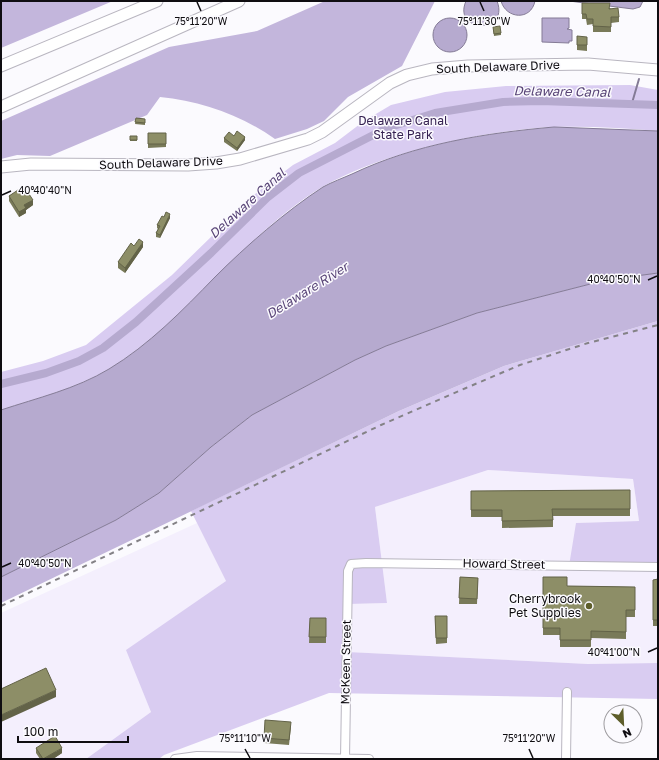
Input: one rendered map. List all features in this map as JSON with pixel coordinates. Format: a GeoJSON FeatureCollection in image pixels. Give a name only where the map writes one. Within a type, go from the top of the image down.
{"type":"FeatureCollection","features":[{"type":"Feature","properties":{"kind":"highway"},"geometry":{"type":"LineString","coordinates":[[1,66],[157,1]]}},
{"type":"Feature","properties":{"kind":"highway"},"geometry":{"type":"LineString","coordinates":[[1,108],[239,1]]}},
{"type":"Feature","properties":{"kind":"highway","name":"South Delaware Drive"},"geometry":{"type":"LineString","coordinates":[[1,167],[31,164],[206,164],[240,159],[308,139],[322,132],[385,86],[407,75],[432,69],[468,66],[588,64],[658,70]]}},
{"type":"Feature","properties":{"kind":"street","name":"Howard Street"},"geometry":{"type":"LineString","coordinates":[[350,565],[366,562],[658,567]]}},
{"type":"Feature","properties":{"kind":"street","name":"McKeen Street"},"geometry":{"type":"LineString","coordinates":[[345,759],[348,571],[350,565]]}},
{"type":"Feature","properties":{"kind":"street"},"geometry":{"type":"LineString","coordinates":[[566,759],[567,692]]}},
{"type":"Feature","properties":{"kind":"street"},"geometry":{"type":"LineString","coordinates":[[175,759],[198,756],[369,759]]}},
{"type":"Feature","properties":{"kind":"shaded area"},"geometry":{"type":"Polygon","coordinates":[[[1,1],[113,1],[1,48],[1,1]]]}},
{"type":"Feature","properties":{"kind":"shaded area"},"geometry":{"type":"Polygon","coordinates":[[[325,1],[435,1],[402,66],[348,97],[324,121],[307,129],[275,139],[262,130],[220,110],[190,102],[160,97],[147,115],[50,156],[17,155],[1,159],[1,121],[169,47],[257,31],[325,1]]]}},
{"type":"Feature","properties":{"kind":"shaded area"},"geometry":{"type":"Polygon","coordinates":[[[658,273],[658,321],[504,366],[399,411],[1,603],[1,577],[116,520],[159,493],[211,447],[252,415],[355,360],[386,346],[477,313],[606,280],[658,273]]]}},
{"type":"Feature","properties":{"kind":"shaded area"},"geometry":{"type":"Polygon","coordinates":[[[488,470],[633,479],[639,521],[576,523],[658,567],[658,663],[588,664],[348,652],[349,604],[387,603],[375,507],[488,470]]]}},
{"type":"Feature","properties":{"kind":"shaded area"},"geometry":{"type":"Polygon","coordinates":[[[197,523],[226,581],[127,650],[151,712],[86,759],[1,759],[1,613],[197,523]]]}},
{"type":"Feature","properties":{"kind":"green space","name":"Delaware Canal State Park"},"geometry":{"type":"Polygon","coordinates":[[[630,85],[658,90],[658,131],[554,127],[497,133],[466,138],[405,153],[348,174],[324,186],[295,206],[268,228],[165,326],[138,349],[109,369],[70,388],[1,410],[1,372],[43,361],[86,345],[172,275],[255,194],[293,165],[335,143],[364,121],[391,105],[445,92],[506,86],[630,85]]]}},
{"type":"Feature","properties":{"kind":"green space"},"geometry":{"type":"Polygon","coordinates":[[[658,321],[658,567],[569,566],[576,523],[639,521],[633,479],[488,470],[375,507],[387,603],[349,604],[348,652],[588,664],[658,663],[658,699],[329,693],[164,755],[159,759],[86,759],[151,712],[126,650],[226,581],[191,511],[399,411],[504,366],[658,321]]]}},
{"type":"Feature","properties":{"kind":"water"},"geometry":{"type":"Polygon","coordinates":[[[466,1],[497,1],[499,12],[496,19],[489,24],[473,24],[467,19],[464,12],[466,1]]]}},
{"type":"Feature","properties":{"kind":"water"},"geometry":{"type":"Polygon","coordinates":[[[501,1],[535,1],[529,12],[524,15],[518,15],[508,11],[501,1]]]}},
{"type":"Feature","properties":{"kind":"water"},"geometry":{"type":"Polygon","coordinates":[[[569,1],[643,1],[640,7],[633,9],[569,1]]]}},
{"type":"Feature","properties":{"kind":"water"},"geometry":{"type":"Polygon","coordinates":[[[447,18],[453,18],[457,19],[464,25],[467,35],[466,42],[460,49],[453,52],[447,52],[443,51],[436,45],[433,38],[433,32],[434,28],[440,21],[447,18]]]}},
{"type":"Feature","properties":{"kind":"water"},"geometry":{"type":"Polygon","coordinates":[[[542,18],[569,18],[569,28],[567,29],[572,30],[572,41],[569,41],[569,43],[542,42],[542,18]]]}},
{"type":"Feature","properties":{"kind":"water","name":"Delaware River"},"geometry":{"type":"Polygon","coordinates":[[[554,127],[658,131],[658,273],[606,280],[477,313],[386,346],[355,360],[252,415],[211,447],[159,493],[116,520],[1,577],[1,410],[83,382],[124,360],[152,338],[253,241],[309,196],[326,185],[400,155],[425,148],[476,137],[554,127]]]}},
{"type":"Feature","properties":{"kind":"building"},"geometry":{"type":"Polygon","coordinates":[[[582,3],[610,3],[609,9],[618,8],[619,17],[611,17],[611,27],[593,26],[593,19],[587,19],[586,14],[582,14],[582,3]]]}},
{"type":"Feature","properties":{"kind":"building"},"geometry":{"type":"Polygon","coordinates":[[[500,26],[501,33],[494,34],[493,27],[500,26]]]}},
{"type":"Feature","properties":{"kind":"building"},"geometry":{"type":"Polygon","coordinates":[[[577,36],[587,37],[587,45],[577,45],[577,36]]]}},
{"type":"Feature","properties":{"kind":"building"},"geometry":{"type":"Polygon","coordinates":[[[136,118],[145,119],[145,123],[135,122],[136,118]]]}},
{"type":"Feature","properties":{"kind":"building"},"geometry":{"type":"Polygon","coordinates":[[[237,131],[245,137],[237,148],[224,138],[229,132],[234,136],[237,131]]]}},
{"type":"Feature","properties":{"kind":"building"},"geometry":{"type":"Polygon","coordinates":[[[148,133],[166,133],[166,144],[148,144],[148,133]]]}},
{"type":"Feature","properties":{"kind":"building"},"geometry":{"type":"Polygon","coordinates":[[[130,136],[137,136],[137,140],[130,140],[130,136]]]}},
{"type":"Feature","properties":{"kind":"building"},"geometry":{"type":"Polygon","coordinates":[[[25,188],[33,200],[24,205],[26,208],[19,212],[9,196],[18,190],[19,191],[25,188]]]}},
{"type":"Feature","properties":{"kind":"building"},"geometry":{"type":"Polygon","coordinates":[[[166,212],[170,214],[160,235],[156,233],[160,226],[157,225],[162,216],[164,217],[166,212]]]}},
{"type":"Feature","properties":{"kind":"building"},"geometry":{"type":"Polygon","coordinates":[[[139,239],[143,242],[125,268],[118,262],[131,243],[134,246],[139,239]]]}},
{"type":"Feature","properties":{"kind":"building"},"geometry":{"type":"Polygon","coordinates":[[[630,490],[630,509],[552,509],[553,520],[502,521],[502,510],[471,510],[471,491],[630,490]]]}},
{"type":"Feature","properties":{"kind":"building"},"geometry":{"type":"Polygon","coordinates":[[[460,577],[478,578],[477,599],[459,598],[460,577]]]}},
{"type":"Feature","properties":{"kind":"building","name":"Cherrybrook Pet Supplies"},"geometry":{"type":"Polygon","coordinates":[[[543,577],[567,577],[567,586],[635,587],[635,610],[626,610],[626,632],[591,631],[591,640],[560,640],[560,628],[543,628],[543,577]]]}},
{"type":"Feature","properties":{"kind":"building"},"geometry":{"type":"Polygon","coordinates":[[[658,579],[658,620],[653,620],[653,580],[658,579]]]}},
{"type":"Feature","properties":{"kind":"building"},"geometry":{"type":"Polygon","coordinates":[[[435,616],[447,616],[447,638],[436,638],[435,616]]]}},
{"type":"Feature","properties":{"kind":"building"},"geometry":{"type":"Polygon","coordinates":[[[310,618],[326,618],[326,637],[309,637],[310,618]]]}},
{"type":"Feature","properties":{"kind":"building"},"geometry":{"type":"Polygon","coordinates":[[[46,668],[56,690],[1,715],[1,689],[46,668]]]}},
{"type":"Feature","properties":{"kind":"building"},"geometry":{"type":"Polygon","coordinates":[[[265,720],[291,722],[289,740],[264,738],[265,720]]]}},
{"type":"Feature","properties":{"kind":"building"},"geometry":{"type":"Polygon","coordinates":[[[55,736],[62,748],[43,759],[36,748],[55,736]]]}},
{"type":"Feature","properties":{"kind":"waterway"},"geometry":{"type":"LineString","coordinates":[[632,103],[639,79]]}},
{"type":"Feature","properties":{"kind":"waterway","name":"Delaware Canal"},"geometry":{"type":"LineString","coordinates":[[1,384],[46,373],[79,361],[103,348],[136,322],[211,253],[268,197],[299,173],[387,128],[435,113],[503,102],[541,101],[658,105]]}},
{"type":"Feature","properties":{"kind":"railway"},"geometry":{"type":"LineString","coordinates":[[1,606],[381,425],[466,388],[520,365],[588,343],[658,325]]}},
{"type":"Feature","properties":{"kind":"place","name":"Cherrybrook Pet Supplies"},"geometry":{"type":"Point","coordinates":[589,606]}}]}
